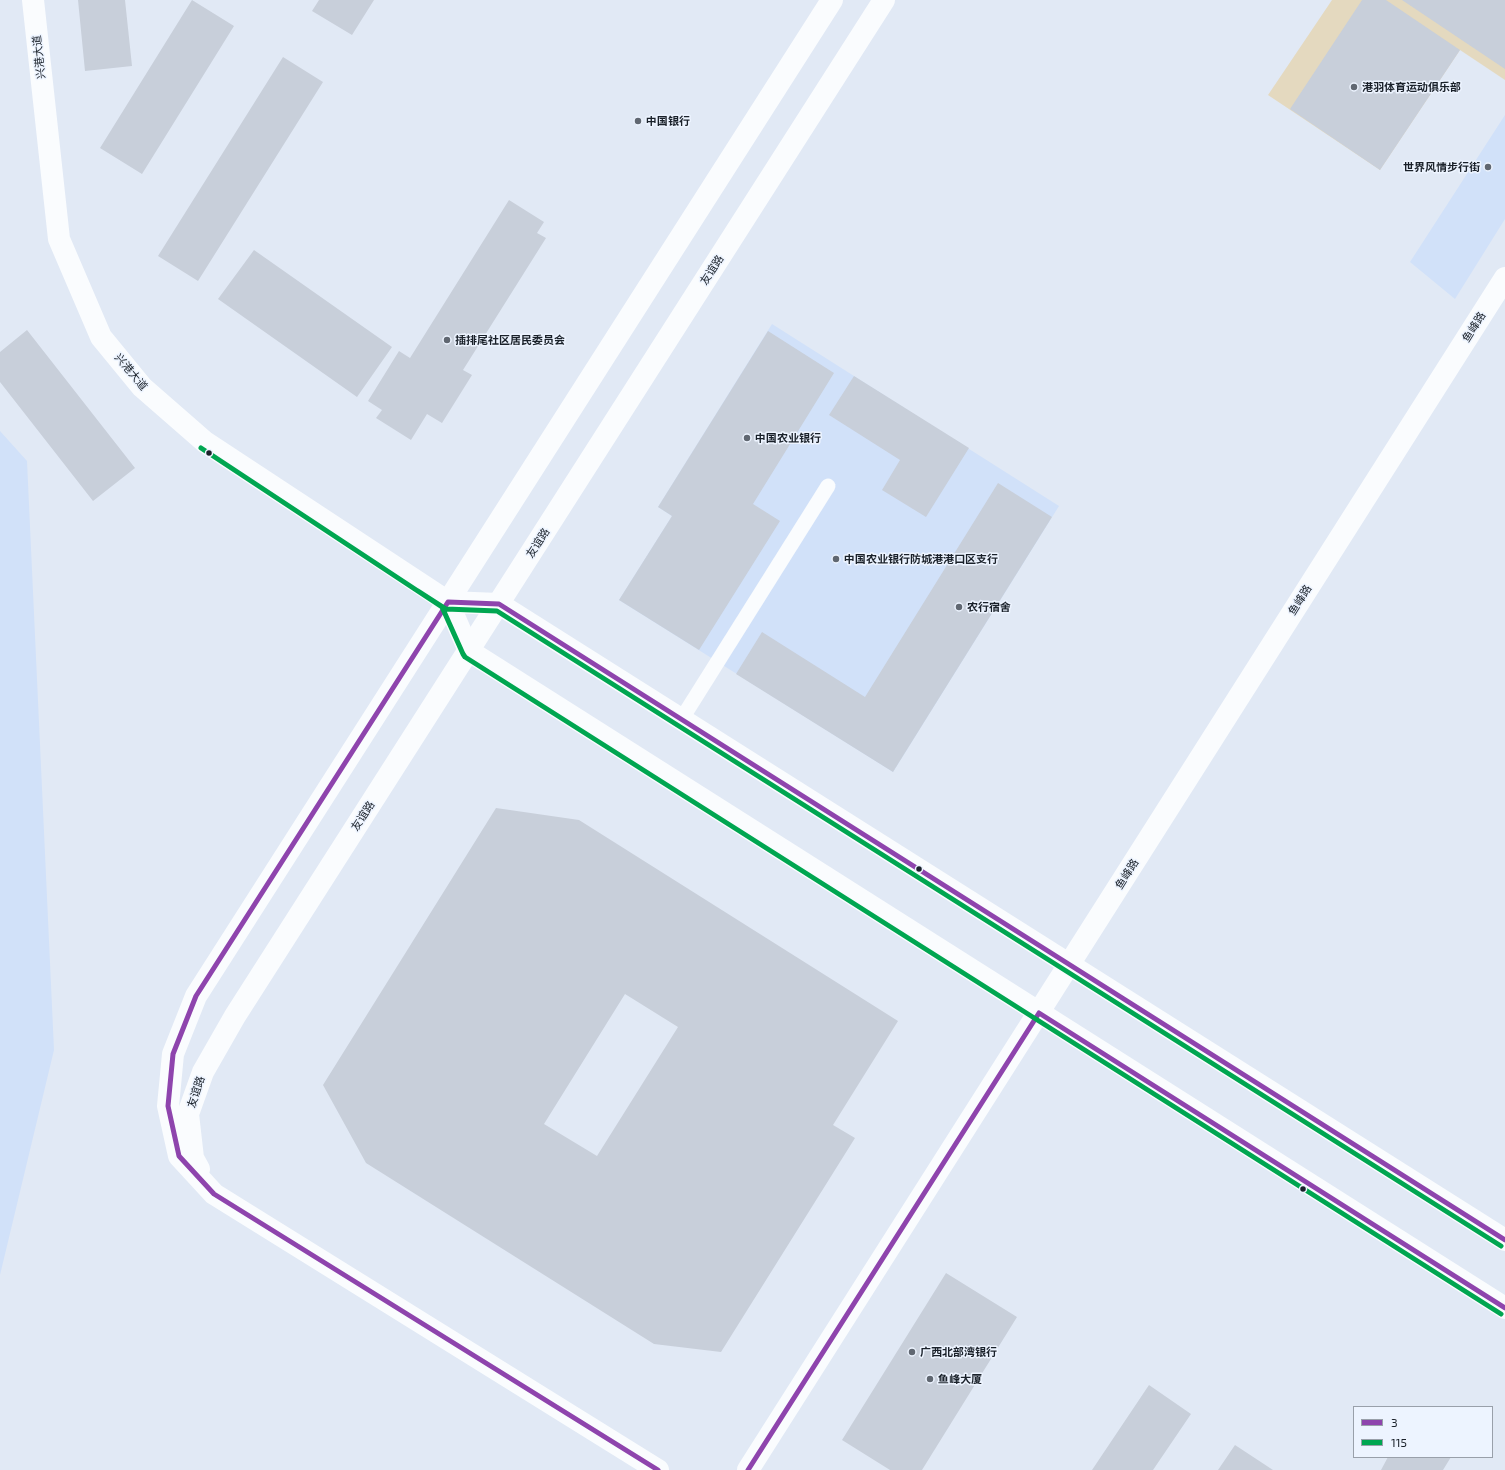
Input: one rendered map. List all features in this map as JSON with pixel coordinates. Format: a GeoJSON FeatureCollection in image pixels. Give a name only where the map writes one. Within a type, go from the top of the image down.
{"type":"FeatureCollection","features":[{"type":"Feature","properties":{"kind":"street","name":"兴港大道"},"geometry":{"type":"LineString","coordinates":[[33,0],[58,239],[102,336],[142,387],[205,442],[448,602]]}},
{"type":"Feature","properties":{"kind":"street"},"geometry":{"type":"LineString","coordinates":[[658,1470],[214,1194],[179,1156],[168,1106],[173,1054],[196,996],[832,0]]}},
{"type":"Feature","properties":{"kind":"street","name":"友谊路"},"geometry":{"type":"LineString","coordinates":[[214,1194],[193,1158],[188,1114],[202,1072],[235,1016],[884,0]]}},
{"type":"Feature","properties":{"kind":"street","name":"鱼峰路"},"geometry":{"type":"LineString","coordinates":[[748,1470],[1505,278]]}},
{"type":"Feature","properties":{"kind":"street"},"geometry":{"type":"LineString","coordinates":[[448,602],[499,604],[1505,1240]]}},
{"type":"Feature","properties":{"kind":"street"},"geometry":{"type":"LineString","coordinates":[[448,602],[469,651],[1505,1308]]}},
{"type":"Feature","properties":{"kind":"lane"},"geometry":{"type":"LineString","coordinates":[[682,720],[828,486]]}},
{"type":"Feature","properties":{"kind":"shaded area","name":"港羽体育运动俱乐部"},"geometry":{"type":"Polygon","coordinates":[[[1332,0],[1505,0],[1505,80],[1460,50],[1380,170],[1268,95],[1332,0]]]}},
{"type":"Feature","properties":{"kind":"shaded area","name":"世界风情步行街"},"geometry":{"type":"Polygon","coordinates":[[[1505,115],[1505,219],[1455,299],[1410,262],[1505,115]]]}},
{"type":"Feature","properties":{"kind":"shaded area","name":"中国农业银行防城港港口区支行"},"geometry":{"type":"Polygon","coordinates":[[[772,324],[1059,506],[893,772],[619,600],[672,516],[658,507],[772,324]]]}},
{"type":"Feature","properties":{"kind":"shaded area"},"geometry":{"type":"Polygon","coordinates":[[[0,431],[27,461],[54,1050],[0,1275],[0,431]]]}},
{"type":"Feature","properties":{"kind":"building"},"geometry":{"type":"Polygon","coordinates":[[[78,0],[125,0],[132,66],[85,71],[78,0]]]}},
{"type":"Feature","properties":{"kind":"building"},"geometry":{"type":"Polygon","coordinates":[[[192,0],[234,26],[142,174],[100,148],[192,0]]]}},
{"type":"Feature","properties":{"kind":"building"},"geometry":{"type":"Polygon","coordinates":[[[319,0],[374,0],[352,35],[312,11],[319,0]]]}},
{"type":"Feature","properties":{"kind":"building","name":"港羽体育运动俱乐部"},"geometry":{"type":"Polygon","coordinates":[[[1362,0],[1386,0],[1460,50],[1380,170],[1290,109],[1362,0]]]}},
{"type":"Feature","properties":{"kind":"building"},"geometry":{"type":"Polygon","coordinates":[[[1402,0],[1505,0],[1505,69],[1402,0]]]}},
{"type":"Feature","properties":{"kind":"building"},"geometry":{"type":"Polygon","coordinates":[[[283,57],[323,82],[198,281],[158,256],[283,57]]]}},
{"type":"Feature","properties":{"kind":"building"},"geometry":{"type":"Polygon","coordinates":[[[509,200],[544,222],[537,233],[546,238],[463,370],[472,375],[442,423],[427,414],[411,440],[376,418],[382,410],[368,401],[399,351],[410,358],[509,200]]]}},
{"type":"Feature","properties":{"kind":"building"},"geometry":{"type":"Polygon","coordinates":[[[254,250],[392,347],[357,397],[218,299],[254,250]]]}},
{"type":"Feature","properties":{"kind":"building"},"geometry":{"type":"Polygon","coordinates":[[[27,330],[135,468],[93,501],[0,382],[0,352],[27,330]]]}},
{"type":"Feature","properties":{"kind":"building","name":"中国农业银行"},"geometry":{"type":"Polygon","coordinates":[[[768,331],[834,373],[753,504],[780,521],[699,650],[619,600],[672,516],[658,507],[768,331]]]}},
{"type":"Feature","properties":{"kind":"building"},"geometry":{"type":"Polygon","coordinates":[[[854,376],[969,448],[926,517],[882,490],[900,460],[829,415],[854,376]]]}},
{"type":"Feature","properties":{"kind":"building","name":"农行宿舍"},"geometry":{"type":"Polygon","coordinates":[[[998,483],[1052,517],[893,772],[736,674],[762,632],[865,697],[998,483]]]}},
{"type":"Feature","properties":{"kind":"building"},"geometry":{"type":"Polygon","coordinates":[[[496,808],[579,820],[898,1021],[833,1125],[855,1138],[721,1352],[654,1344],[366,1163],[323,1085],[496,808]],[[625,994],[544,1124],[597,1156],[678,1027],[625,994]]]}},
{"type":"Feature","properties":{"kind":"building","name":"鱼峰大厦"},"geometry":{"type":"Polygon","coordinates":[[[946,1273],[1017,1317],[922,1470],[890,1470],[842,1440],[946,1273]]]}},
{"type":"Feature","properties":{"kind":"building"},"geometry":{"type":"Polygon","coordinates":[[[1149,1385],[1191,1414],[1153,1470],[1092,1470],[1149,1385]]]}},
{"type":"Feature","properties":{"kind":"building"},"geometry":{"type":"Polygon","coordinates":[[[1235,1445],[1273,1470],[1218,1470],[1235,1445]]]}},
{"type":"Feature","properties":{"kind":"building"},"geometry":{"type":"Polygon","coordinates":[[[1387,1458],[1450,1458],[1443,1470],[1381,1470],[1387,1458]]]}},
{"type":"Feature","properties":{"kind":"transit line","name":"115"},"geometry":{"type":"LineString","coordinates":[[201,448],[442,607],[465,657],[1501,1314]]}},
{"type":"Feature","properties":{"kind":"transit line","name":"115"},"geometry":{"type":"LineString","coordinates":[[418,591],[446,609],[497,611],[1501,1246]]}},
{"type":"Feature","properties":{"kind":"transit line","name":"3"},"geometry":{"type":"LineString","coordinates":[[658,1470],[214,1194],[179,1156],[168,1106],[173,1054],[196,996],[448,602],[499,604],[1505,1240]]}},
{"type":"Feature","properties":{"kind":"transit line","name":"3"},"geometry":{"type":"LineString","coordinates":[[748,1470],[1039,1013],[1505,1308]]}},
{"type":"Feature","properties":{"kind":"place","name":"港羽体育运动俱乐部"},"geometry":{"type":"Point","coordinates":[1354,87]}},
{"type":"Feature","properties":{"kind":"place","name":"中国银行"},"geometry":{"type":"Point","coordinates":[638,121]}},
{"type":"Feature","properties":{"kind":"place","name":"世界风情步行街"},"geometry":{"type":"Point","coordinates":[1488,167]}},
{"type":"Feature","properties":{"kind":"place","name":"插排尾社区居民委员会"},"geometry":{"type":"Point","coordinates":[447,340]}},
{"type":"Feature","properties":{"kind":"place","name":"中国农业银行"},"geometry":{"type":"Point","coordinates":[747,438]}},
{"type":"Feature","properties":{"kind":"place","name":"中国农业银行防城港港口区支行"},"geometry":{"type":"Point","coordinates":[836,559]}},
{"type":"Feature","properties":{"kind":"place","name":"农行宿舍"},"geometry":{"type":"Point","coordinates":[959,607]}},
{"type":"Feature","properties":{"kind":"place","name":"广西北部湾银行"},"geometry":{"type":"Point","coordinates":[912,1352]}},
{"type":"Feature","properties":{"kind":"place","name":"鱼峰大厦"},"geometry":{"type":"Point","coordinates":[930,1379]}}]}
